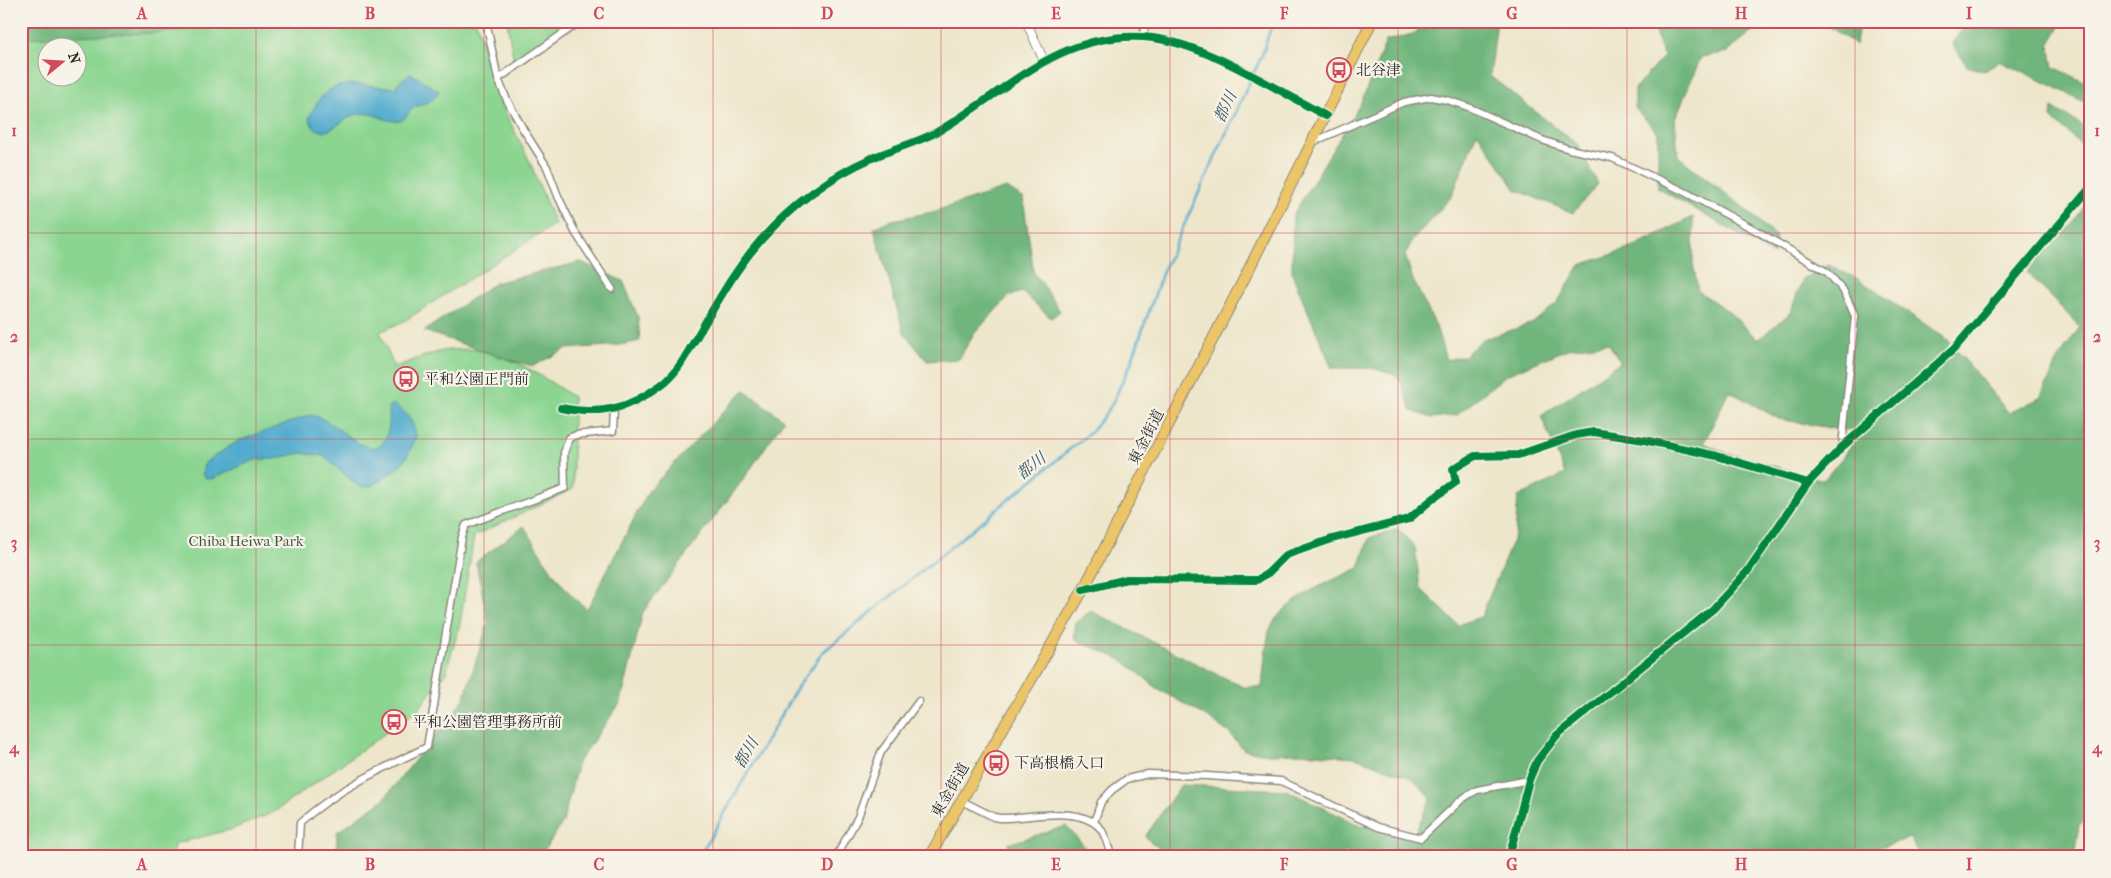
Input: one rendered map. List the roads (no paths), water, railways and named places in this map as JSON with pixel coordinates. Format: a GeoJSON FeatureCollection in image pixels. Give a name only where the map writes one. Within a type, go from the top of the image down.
{"type":"FeatureCollection","features":[{"type":"Feature","properties":{"kind":"highway","name":"東金街道"},"geometry":{"type":"LineString","coordinates":[[929,857],[1083,590],[1313,142],[1372,21]]}},
{"type":"Feature","properties":{"kind":"street"},"geometry":{"type":"LineString","coordinates":[[486,21],[498,79],[523,129],[547,167],[575,232],[612,289]]}},
{"type":"Feature","properties":{"kind":"street"},"geometry":{"type":"LineString","coordinates":[[498,79],[581,21]]}},
{"type":"Feature","properties":{"kind":"street"},"geometry":{"type":"LineString","coordinates":[[1026,21],[1044,61]]}},
{"type":"Feature","properties":{"kind":"street"},"geometry":{"type":"LineString","coordinates":[[1144,21],[1144,37]]}},
{"type":"Feature","properties":{"kind":"street"},"geometry":{"type":"LineString","coordinates":[[561,408],[577,411],[614,410],[634,402],[663,384],[680,367],[741,265],[777,222],[802,200],[819,188],[871,159],[926,138],[954,122],[1026,71],[1065,50],[1124,37],[1164,40],[1197,50],[1236,68],[1326,116]]}},
{"type":"Feature","properties":{"kind":"street"},"geometry":{"type":"LineString","coordinates":[[1313,142],[1404,102],[1431,97],[1447,100],[1468,106],[1542,140],[1569,149],[1612,158],[1683,190],[1757,231],[1827,272],[1843,290],[1854,316],[1842,446]]}},
{"type":"Feature","properties":{"kind":"street"},"geometry":{"type":"LineString","coordinates":[[1509,857],[1529,780],[1537,761],[1557,735],[1713,609],[1734,588],[1808,483],[1842,446],[1954,349],[2090,188]]}},
{"type":"Feature","properties":{"kind":"street"},"geometry":{"type":"LineString","coordinates":[[298,857],[300,823],[320,805],[382,769],[427,747],[460,544],[466,525],[565,488],[564,453],[569,438],[588,433],[613,431],[614,410]]}},
{"type":"Feature","properties":{"kind":"street"},"geometry":{"type":"LineString","coordinates":[[1083,590],[1127,579],[1256,580],[1268,573],[1286,555],[1332,539],[1409,519],[1456,482],[1453,469],[1475,456],[1518,455],[1576,434],[1594,432],[1644,440],[1717,456],[1808,483]]}},
{"type":"Feature","properties":{"kind":"street"},"geometry":{"type":"LineString","coordinates":[[836,857],[858,817],[881,752],[919,701]]}},
{"type":"Feature","properties":{"kind":"street"},"geometry":{"type":"LineString","coordinates":[[1094,822],[1101,802],[1112,790],[1127,779],[1148,774],[1207,776],[1281,781],[1378,827],[1421,838],[1462,799],[1477,790],[1529,780]]}},
{"type":"Feature","properties":{"kind":"street"},"geometry":{"type":"LineString","coordinates":[[962,800],[994,817],[1074,815],[1094,822],[1102,831],[1112,857]]}},
{"type":"Feature","properties":{"kind":"water"},"geometry":{"type":"Polygon","coordinates":[[[410,73],[439,91],[429,102],[411,110],[405,118],[399,121],[391,121],[364,113],[353,115],[324,132],[314,128],[309,118],[321,98],[334,87],[352,84],[397,89],[396,85],[410,73]]]}},
{"type":"Feature","properties":{"kind":"water"},"geometry":{"type":"Polygon","coordinates":[[[392,404],[397,406],[409,419],[415,429],[416,440],[399,466],[370,486],[357,485],[323,456],[301,453],[274,459],[257,459],[211,479],[205,478],[202,474],[207,461],[238,441],[310,415],[328,422],[362,445],[379,447],[387,434],[389,423],[388,407],[392,404]]]}},
{"type":"Feature","properties":{"kind":"waterway","name":"都川"},"geometry":{"type":"LineString","coordinates":[[699,857],[798,686],[823,652],[1092,431],[1111,406],[1131,363],[1163,271],[1262,55],[1273,21]]}},
{"type":"Feature","properties":{"kind":"place","name":"北谷津"},"geometry":{"type":"Point","coordinates":[1339,70]}},
{"type":"Feature","properties":{"kind":"place","name":"平和公園正門前"},"geometry":{"type":"Point","coordinates":[406,379]}},
{"type":"Feature","properties":{"kind":"place","name":"平和公園管理事務所前"},"geometry":{"type":"Point","coordinates":[394,722]}},
{"type":"Feature","properties":{"kind":"place","name":"下高根橋入口"},"geometry":{"type":"Point","coordinates":[996,763]}},
{"type":"Feature","properties":{"kind":"park label","name":"Chiba Heiwa Park"},"geometry":{"type":"Point","coordinates":[246,541]}}]}
